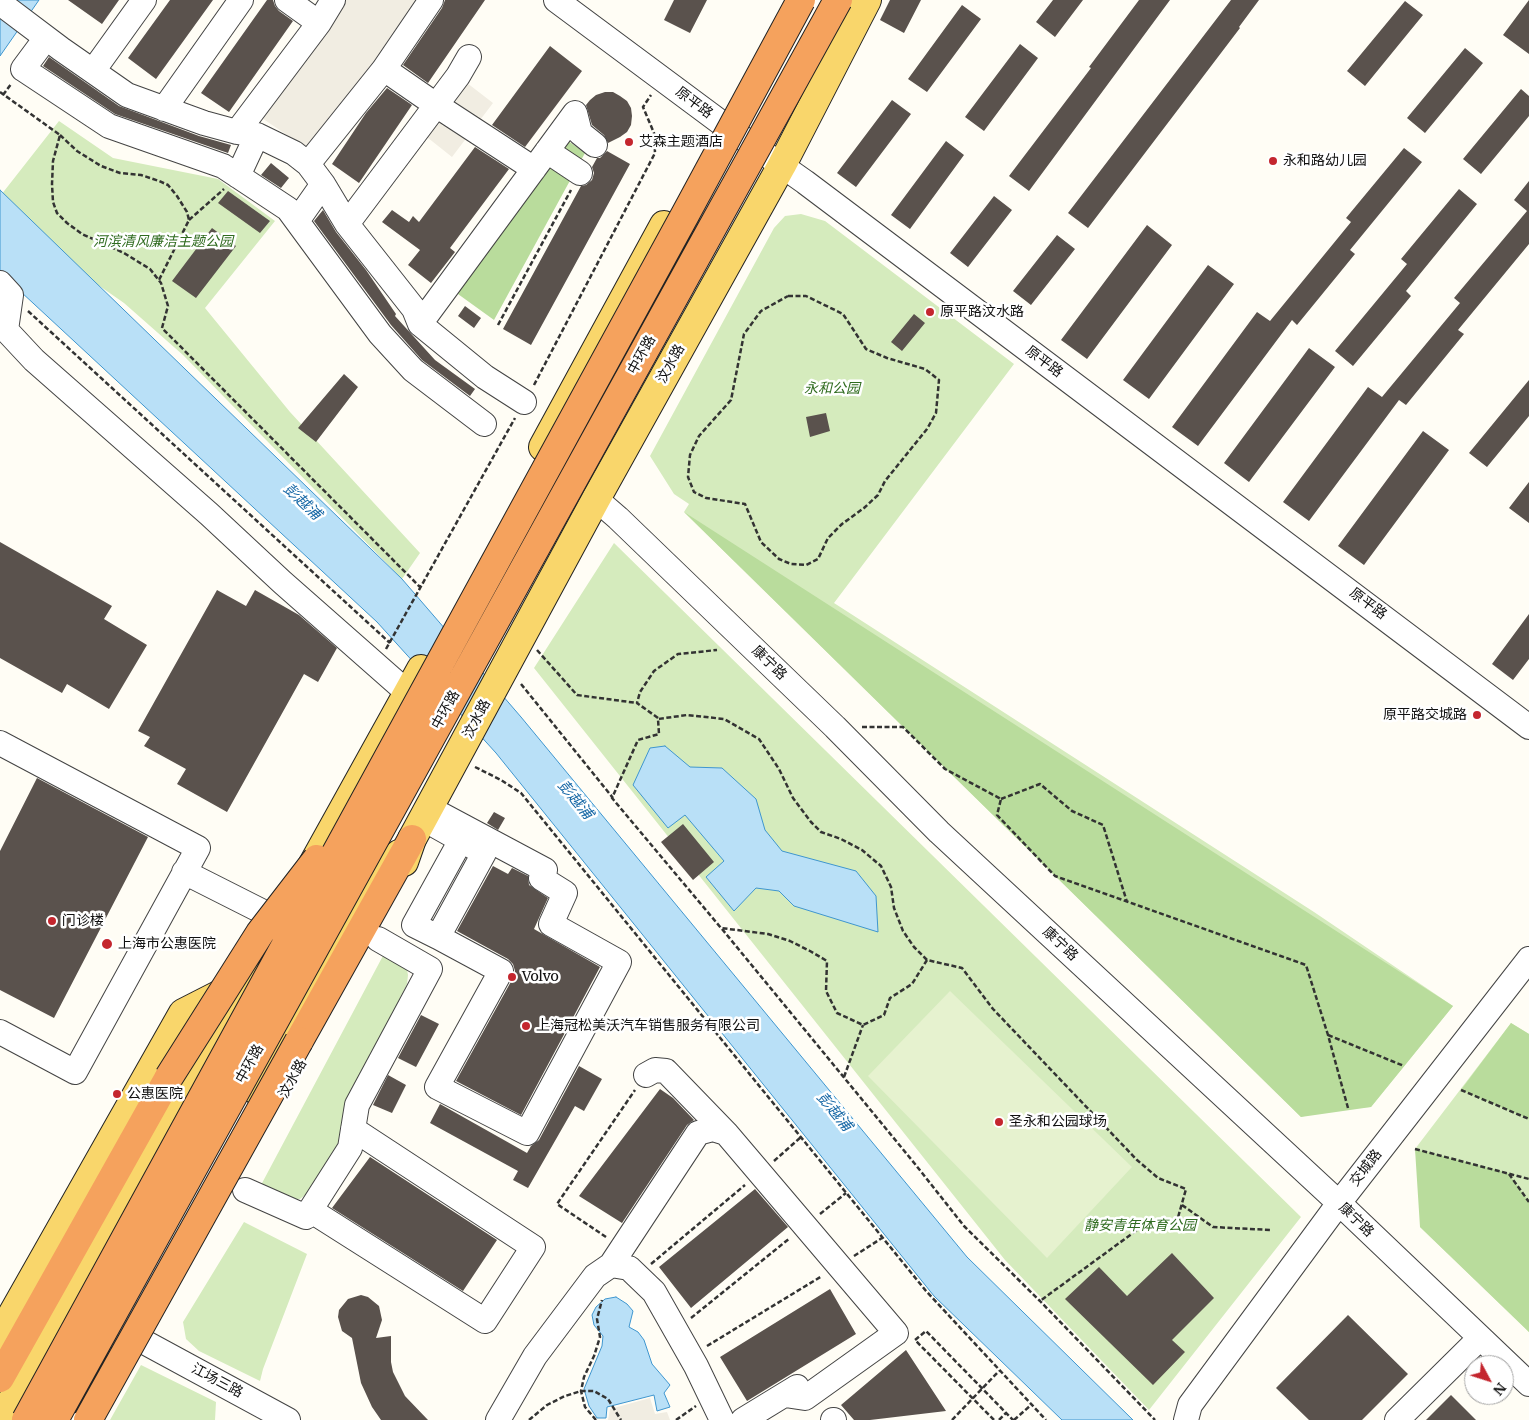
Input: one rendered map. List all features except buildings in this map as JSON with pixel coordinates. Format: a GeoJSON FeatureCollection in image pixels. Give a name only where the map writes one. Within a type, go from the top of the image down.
{"type":"FeatureCollection","features":[{"type":"Feature","properties":{"kind":"highway","name":"中环路"},"geometry":{"type":"LineString","coordinates":[[26,1420],[801,0]]}},
{"type":"Feature","properties":{"kind":"highway","name":"中环路"},"geometry":{"type":"LineString","coordinates":[[54,1420],[838,0]]}},
{"type":"Feature","properties":{"kind":"highway"},"geometry":{"type":"LineString","coordinates":[[0,1378],[168,1077],[260,933],[370,790]]}},
{"type":"Feature","properties":{"kind":"highway"},"geometry":{"type":"LineString","coordinates":[[88,1420],[291,1041],[412,839]]}},
{"type":"Feature","properties":{"kind":"main road"},"geometry":{"type":"LineString","coordinates":[[1,1420],[346,804],[419,701],[474,610],[617,357],[736,134],[786,0]]}},
{"type":"Feature","properties":{"kind":"main road"},"geometry":{"type":"LineString","coordinates":[[26,1420],[145,1215],[346,850],[419,701],[474,610],[736,134],[812,0]]}},
{"type":"Feature","properties":{"kind":"main road"},"geometry":{"type":"LineString","coordinates":[[474,610],[565,406],[736,134],[828,0]]}},
{"type":"Feature","properties":{"kind":"main road","name":"汶水路"},"geometry":{"type":"LineString","coordinates":[[146,1343],[387,908],[412,839],[467,752],[527,647],[596,499],[782,165],[867,0]]}},
{"type":"Feature","properties":{"kind":"main road"},"geometry":{"type":"LineString","coordinates":[[565,406],[617,357]]}},
{"type":"Feature","properties":{"kind":"main road"},"geometry":{"type":"LineString","coordinates":[[46,1420],[288,979],[419,701]]}},
{"type":"Feature","properties":{"kind":"main road"},"geometry":{"type":"LineString","coordinates":[[346,804],[346,850]]}},
{"type":"Feature","properties":{"kind":"main road"},"geometry":{"type":"LineString","coordinates":[[74,1420],[291,1041],[288,979]]}},
{"type":"Feature","properties":{"kind":"main road"},"geometry":{"type":"LineString","coordinates":[[0,1336],[183,1013],[247,981]]}},
{"type":"Feature","properties":{"kind":"main road"},"geometry":{"type":"LineString","coordinates":[[111,1357],[146,1343]]}},
{"type":"Feature","properties":{"kind":"street"},"geometry":{"type":"LineString","coordinates":[[93,71],[144,0]]}},
{"type":"Feature","properties":{"kind":"street"},"geometry":{"type":"LineString","coordinates":[[164,109],[241,0]]}},
{"type":"Feature","properties":{"kind":"street"},"geometry":{"type":"LineString","coordinates":[[287,0],[319,23]]}},
{"type":"Feature","properties":{"kind":"street"},"geometry":{"type":"LineString","coordinates":[[238,176],[247,134],[333,0]]}},
{"type":"Feature","properties":{"kind":"street"},"geometry":{"type":"LineString","coordinates":[[308,164],[384,69],[431,0]]}},
{"type":"Feature","properties":{"kind":"street","name":"原平路"},"geometry":{"type":"LineString","coordinates":[[556,0],[736,134],[782,165],[1529,727]]}},
{"type":"Feature","properties":{"kind":"street"},"geometry":{"type":"LineString","coordinates":[[0,3],[127,95],[164,109],[247,134],[294,153],[308,164],[323,184],[347,224],[414,309],[420,324],[485,377],[524,402]]}},
{"type":"Feature","properties":{"kind":"street"},"geometry":{"type":"LineString","coordinates":[[46,38],[23,69],[109,126],[223,166],[288,209],[380,334],[406,363],[484,424]]}},
{"type":"Feature","properties":{"kind":"street"},"geometry":{"type":"LineString","coordinates":[[347,224],[436,105],[469,57]]}},
{"type":"Feature","properties":{"kind":"street"},"geometry":{"type":"LineString","coordinates":[[384,69],[436,105],[540,160],[580,173]]}},
{"type":"Feature","properties":{"kind":"street"},"geometry":{"type":"LineString","coordinates":[[420,324],[575,113],[580,133],[595,145]]}},
{"type":"Feature","properties":{"kind":"street"},"geometry":{"type":"LineString","coordinates":[[297,221],[323,184]]}},
{"type":"Feature","properties":{"kind":"street"},"geometry":{"type":"LineString","coordinates":[[5,289],[6,330],[34,360],[202,508],[375,666],[419,701]]}},
{"type":"Feature","properties":{"kind":"street","name":"康宁路"},"geometry":{"type":"LineString","coordinates":[[596,499],[625,524],[835,727],[939,832],[1339,1203],[1529,1384]]}},
{"type":"Feature","properties":{"kind":"street"},"geometry":{"type":"LineString","coordinates":[[0,744],[198,848],[75,1072],[0,1032]]}},
{"type":"Feature","properties":{"kind":"street"},"geometry":{"type":"LineString","coordinates":[[439,821],[545,870],[541,878],[565,893],[551,924],[619,962],[527,1133],[437,1087],[501,972],[438,937],[484,853],[461,840],[439,821]]}},
{"type":"Feature","properties":{"kind":"street"},"geometry":{"type":"LineString","coordinates":[[184,872],[281,922]]}},
{"type":"Feature","properties":{"kind":"street"},"geometry":{"type":"LineString","coordinates":[[245,1190],[306,1217],[350,1148],[358,1105],[430,969],[378,939]]}},
{"type":"Feature","properties":{"kind":"street","name":"交城路"},"geometry":{"type":"LineString","coordinates":[[1188,1413],[1339,1203],[1529,959]]}},
{"type":"Feature","properties":{"kind":"street"},"geometry":{"type":"LineString","coordinates":[[646,1075],[655,1070],[666,1071],[726,1133],[896,1333],[805,1398],[784,1395]]}},
{"type":"Feature","properties":{"kind":"street"},"geometry":{"type":"LineString","coordinates":[[310,1210],[485,1321],[533,1247],[353,1129]]}},
{"type":"Feature","properties":{"kind":"street"},"geometry":{"type":"LineString","coordinates":[[498,1420],[535,1356],[595,1276],[616,1256],[698,1133],[713,1129],[726,1133]]}},
{"type":"Feature","properties":{"kind":"street"},"geometry":{"type":"LineString","coordinates":[[616,1256],[654,1292],[690,1356],[722,1420]]}},
{"type":"Feature","properties":{"kind":"street"},"geometry":{"type":"LineString","coordinates":[[1397,1420],[1480,1338]]}},
{"type":"Feature","properties":{"kind":"street","name":"江场三路"},"geometry":{"type":"LineString","coordinates":[[146,1343],[288,1420]]}},
{"type":"Feature","properties":{"kind":"street"},"geometry":{"type":"LineString","coordinates":[[744,1420],[861,1347]]}},
{"type":"Feature","properties":{"kind":"path"},"geometry":{"type":"LineString","coordinates":[[5,289],[390,643],[524,402],[655,154],[654,133],[644,107],[662,79]]}},
{"type":"Feature","properties":{"kind":"path"},"geometry":{"type":"LineString","coordinates":[[0,92],[60,135],[77,151],[101,166],[120,173],[141,175],[168,185],[187,212],[189,220]]}},
{"type":"Feature","properties":{"kind":"path"},"geometry":{"type":"LineString","coordinates":[[60,135],[53,161],[52,184],[53,202],[57,213],[82,234],[150,269],[161,283],[168,306],[162,328],[421,588]]}},
{"type":"Feature","properties":{"kind":"path"},"geometry":{"type":"LineString","coordinates":[[498,325],[580,173]]}},
{"type":"Feature","properties":{"kind":"path"},"geometry":{"type":"LineString","coordinates":[[159,280],[189,220],[238,176]]}},
{"type":"Feature","properties":{"kind":"path"},"geometry":{"type":"LineString","coordinates":[[788,296],[806,296],[836,310],[842,314],[866,349],[886,358],[925,369],[939,380],[936,413],[927,430],[885,481],[878,495],[835,531],[828,538],[818,560],[806,566],[791,564],[778,559],[762,542],[746,504],[706,498],[694,492],[688,477],[690,455],[699,436],[731,400],[744,334],[761,311],[788,296]]}},
{"type":"Feature","properties":{"kind":"path"},"geometry":{"type":"LineString","coordinates":[[527,647],[577,695],[637,703],[658,718],[687,716],[724,719],[758,739],[779,769],[793,798],[811,822],[821,832],[841,839],[862,850],[882,866],[891,887],[894,908],[903,931],[914,947],[928,960],[962,968],[993,1009],[1137,1160],[1158,1178],[1186,1189],[1177,1221],[1148,1222],[1040,1301]]}},
{"type":"Feature","properties":{"kind":"path"},"geometry":{"type":"LineString","coordinates":[[637,703],[640,692],[654,671],[678,654],[717,650]]}},
{"type":"Feature","properties":{"kind":"path"},"geometry":{"type":"LineString","coordinates":[[518,681],[964,1226],[1040,1301],[1155,1420]]}},
{"type":"Feature","properties":{"kind":"path"},"geometry":{"type":"LineString","coordinates":[[612,798],[638,740],[659,734],[658,718]]}},
{"type":"Feature","properties":{"kind":"path"},"geometry":{"type":"LineString","coordinates":[[835,727],[902,727],[945,769],[1001,798],[1040,784],[1072,811],[1103,826],[1127,902]]}},
{"type":"Feature","properties":{"kind":"path"},"geometry":{"type":"LineString","coordinates":[[467,752],[502,780],[522,793],[926,1291],[1046,1420]]}},
{"type":"Feature","properties":{"kind":"path"},"geometry":{"type":"LineString","coordinates":[[1001,798],[997,815],[1056,876],[1306,965],[1348,1108]]}},
{"type":"Feature","properties":{"kind":"path"},"geometry":{"type":"LineString","coordinates":[[722,928],[768,934],[790,941],[827,961],[826,991],[837,1013],[863,1025]]}},
{"type":"Feature","properties":{"kind":"path"},"geometry":{"type":"LineString","coordinates":[[844,1077],[863,1025],[884,1015],[890,998],[912,984],[928,960]]}},
{"type":"Feature","properties":{"kind":"path"},"geometry":{"type":"LineString","coordinates":[[1328,1035],[1404,1066]]}},
{"type":"Feature","properties":{"kind":"path"},"geometry":{"type":"LineString","coordinates":[[596,1420],[585,1407],[581,1392],[584,1377],[600,1337],[597,1319],[616,1256],[558,1204],[646,1075]]}},
{"type":"Feature","properties":{"kind":"path"},"geometry":{"type":"LineString","coordinates":[[1461,1090],[1529,1119]]}},
{"type":"Feature","properties":{"kind":"path"},"geometry":{"type":"LineString","coordinates":[[637,1276],[801,1137]]}},
{"type":"Feature","properties":{"kind":"path"},"geometry":{"type":"LineString","coordinates":[[1415,1149],[1529,1179]]}},
{"type":"Feature","properties":{"kind":"path"},"geometry":{"type":"LineString","coordinates":[[1508,1173],[1529,1202]]}},
{"type":"Feature","properties":{"kind":"path"},"geometry":{"type":"LineString","coordinates":[[676,1330],[846,1193]]}},
{"type":"Feature","properties":{"kind":"path"},"geometry":{"type":"LineString","coordinates":[[1182,1205],[1213,1227],[1270,1230]]}},
{"type":"Feature","properties":{"kind":"path"},"geometry":{"type":"LineString","coordinates":[[690,1356],[882,1238]]}},
{"type":"Feature","properties":{"kind":"path"},"geometry":{"type":"LineString","coordinates":[[994,1420],[915,1340],[926,1331],[1013,1420],[1031,1405]]}},
{"type":"Feature","properties":{"kind":"path"},"geometry":{"type":"LineString","coordinates":[[952,1420],[999,1370]]}},
{"type":"Feature","properties":{"kind":"path"},"geometry":{"type":"LineString","coordinates":[[529,1420],[547,1405],[566,1396],[594,1391],[608,1398],[622,1420]]}},
{"type":"Feature","properties":{"kind":"path"},"geometry":{"type":"LineString","coordinates":[[999,1420],[1006,1413]]}},
{"type":"Feature","properties":{"kind":"green space","name":"河滨清风廉洁主题公园"},"geometry":{"type":"Polygon","coordinates":[[[59,121],[113,158],[218,179],[275,221],[205,308],[290,412],[420,553],[402,579],[183,355],[124,303],[65,262],[1,195],[59,121]]]}},
{"type":"Feature","properties":{"kind":"green space"},"geometry":{"type":"Polygon","coordinates":[[[564,138],[585,153],[494,320],[451,289],[564,138]]]}},
{"type":"Feature","properties":{"kind":"green space","name":"永和公园"},"geometry":{"type":"Polygon","coordinates":[[[801,214],[825,221],[1014,364],[834,603],[1314,912],[1453,1006],[1371,1107],[1326,1110],[1301,1117],[684,512],[689,504],[674,494],[650,456],[774,228],[785,216],[801,214]]]}},
{"type":"Feature","properties":{"kind":"green space"},"geometry":{"type":"Polygon","coordinates":[[[684,512],[1453,1006],[1371,1107],[1301,1117],[684,512]]]}},
{"type":"Feature","properties":{"kind":"green space","name":"静安青年体育公园"},"geometry":{"type":"Polygon","coordinates":[[[614,543],[1301,1217],[1149,1410],[1005,1260],[534,668],[614,543]]]}},
{"type":"Feature","properties":{"kind":"green space"},"geometry":{"type":"Polygon","coordinates":[[[385,952],[406,964],[407,984],[346,1106],[338,1145],[309,1192],[300,1199],[285,1200],[261,1185],[385,952]]]}},
{"type":"Feature","properties":{"kind":"green space","name":"圣永和公园球场"},"geometry":{"type":"Polygon","coordinates":[[[950,991],[1132,1167],[1047,1258],[868,1076],[950,991]]]}},
{"type":"Feature","properties":{"kind":"green space"},"geometry":{"type":"Polygon","coordinates":[[[1511,1023],[1529,1034],[1529,1332],[1420,1227],[1425,1211],[1415,1149],[1511,1023]]]}},
{"type":"Feature","properties":{"kind":"green space"},"geometry":{"type":"Polygon","coordinates":[[[1511,1023],[1529,1034],[1529,1119],[1461,1090],[1511,1023]]]}},
{"type":"Feature","properties":{"kind":"green space"},"geometry":{"type":"Polygon","coordinates":[[[1415,1149],[1508,1173],[1529,1202],[1529,1332],[1420,1227],[1415,1149]]]}},
{"type":"Feature","properties":{"kind":"green space"},"geometry":{"type":"Polygon","coordinates":[[[244,1222],[307,1254],[260,1381],[199,1351],[186,1339],[183,1322],[244,1222]]]}},
{"type":"Feature","properties":{"kind":"green space"},"geometry":{"type":"Polygon","coordinates":[[[141,1365],[216,1402],[215,1420],[110,1420],[141,1365]]]}},
{"type":"Feature","properties":{"kind":"shaded area"},"geometry":{"type":"Polygon","coordinates":[[[335,0],[425,0],[312,152],[256,114],[335,0]]]}},
{"type":"Feature","properties":{"kind":"shaded area"},"geometry":{"type":"Polygon","coordinates":[[[458,76],[493,103],[452,157],[418,130],[458,76]]]}},
{"type":"Feature","properties":{"kind":"shaded area"},"geometry":{"type":"Polygon","coordinates":[[[650,1398],[655,1414],[667,1412],[670,1420],[608,1420],[610,1409],[650,1398]]]}},
{"type":"Feature","properties":{"kind":"water"},"geometry":{"type":"Polygon","coordinates":[[[11,0],[39,0],[0,56],[0,14],[11,0]]]}},
{"type":"Feature","properties":{"kind":"water","name":"彭越浦"},"geometry":{"type":"Polygon","coordinates":[[[0,190],[402,579],[521,717],[967,1257],[1133,1420],[1062,1420],[934,1296],[496,753],[377,622],[20,291],[0,270],[0,190]]]}},
{"type":"Feature","properties":{"kind":"water"},"geometry":{"type":"Polygon","coordinates":[[[665,746],[690,767],[722,768],[756,799],[765,830],[782,851],[856,871],[876,896],[878,932],[794,906],[779,891],[756,888],[734,911],[706,877],[724,861],[685,815],[668,828],[633,785],[650,748],[665,746]]]}},
{"type":"Feature","properties":{"kind":"water"},"geometry":{"type":"Polygon","coordinates":[[[616,1297],[627,1304],[633,1311],[629,1327],[638,1332],[644,1340],[652,1364],[670,1385],[664,1393],[670,1407],[657,1411],[654,1395],[607,1407],[606,1418],[597,1418],[589,1406],[584,1389],[602,1346],[603,1336],[594,1325],[592,1315],[596,1307],[605,1299],[616,1297]]]}},
{"type":"Feature","properties":{"kind":"place","name":"艾森主题酒店"},"geometry":{"type":"Point","coordinates":[629,142]}},
{"type":"Feature","properties":{"kind":"place","name":"永和路幼儿园"},"geometry":{"type":"Point","coordinates":[1273,161]}},
{"type":"Feature","properties":{"kind":"place","name":"原平路汶水路"},"geometry":{"type":"Point","coordinates":[930,312]}},
{"type":"Feature","properties":{"kind":"place","name":"原平路交城路"},"geometry":{"type":"Point","coordinates":[1477,715]}},
{"type":"Feature","properties":{"kind":"place","name":"门诊楼"},"geometry":{"type":"Point","coordinates":[52,921]}},
{"type":"Feature","properties":{"kind":"place","name":"上海市公惠医院"},"geometry":{"type":"Point","coordinates":[107,944]}},
{"type":"Feature","properties":{"kind":"place","name":"Volvo"},"geometry":{"type":"Point","coordinates":[512,977]}},
{"type":"Feature","properties":{"kind":"place","name":"上海冠松美沃汽车销售服务有限公司"},"geometry":{"type":"Point","coordinates":[526,1026]}},
{"type":"Feature","properties":{"kind":"place","name":"公惠医院"},"geometry":{"type":"Point","coordinates":[117,1094]}},
{"type":"Feature","properties":{"kind":"place","name":"圣永和公园球场"},"geometry":{"type":"Point","coordinates":[999,1122]}}]}
